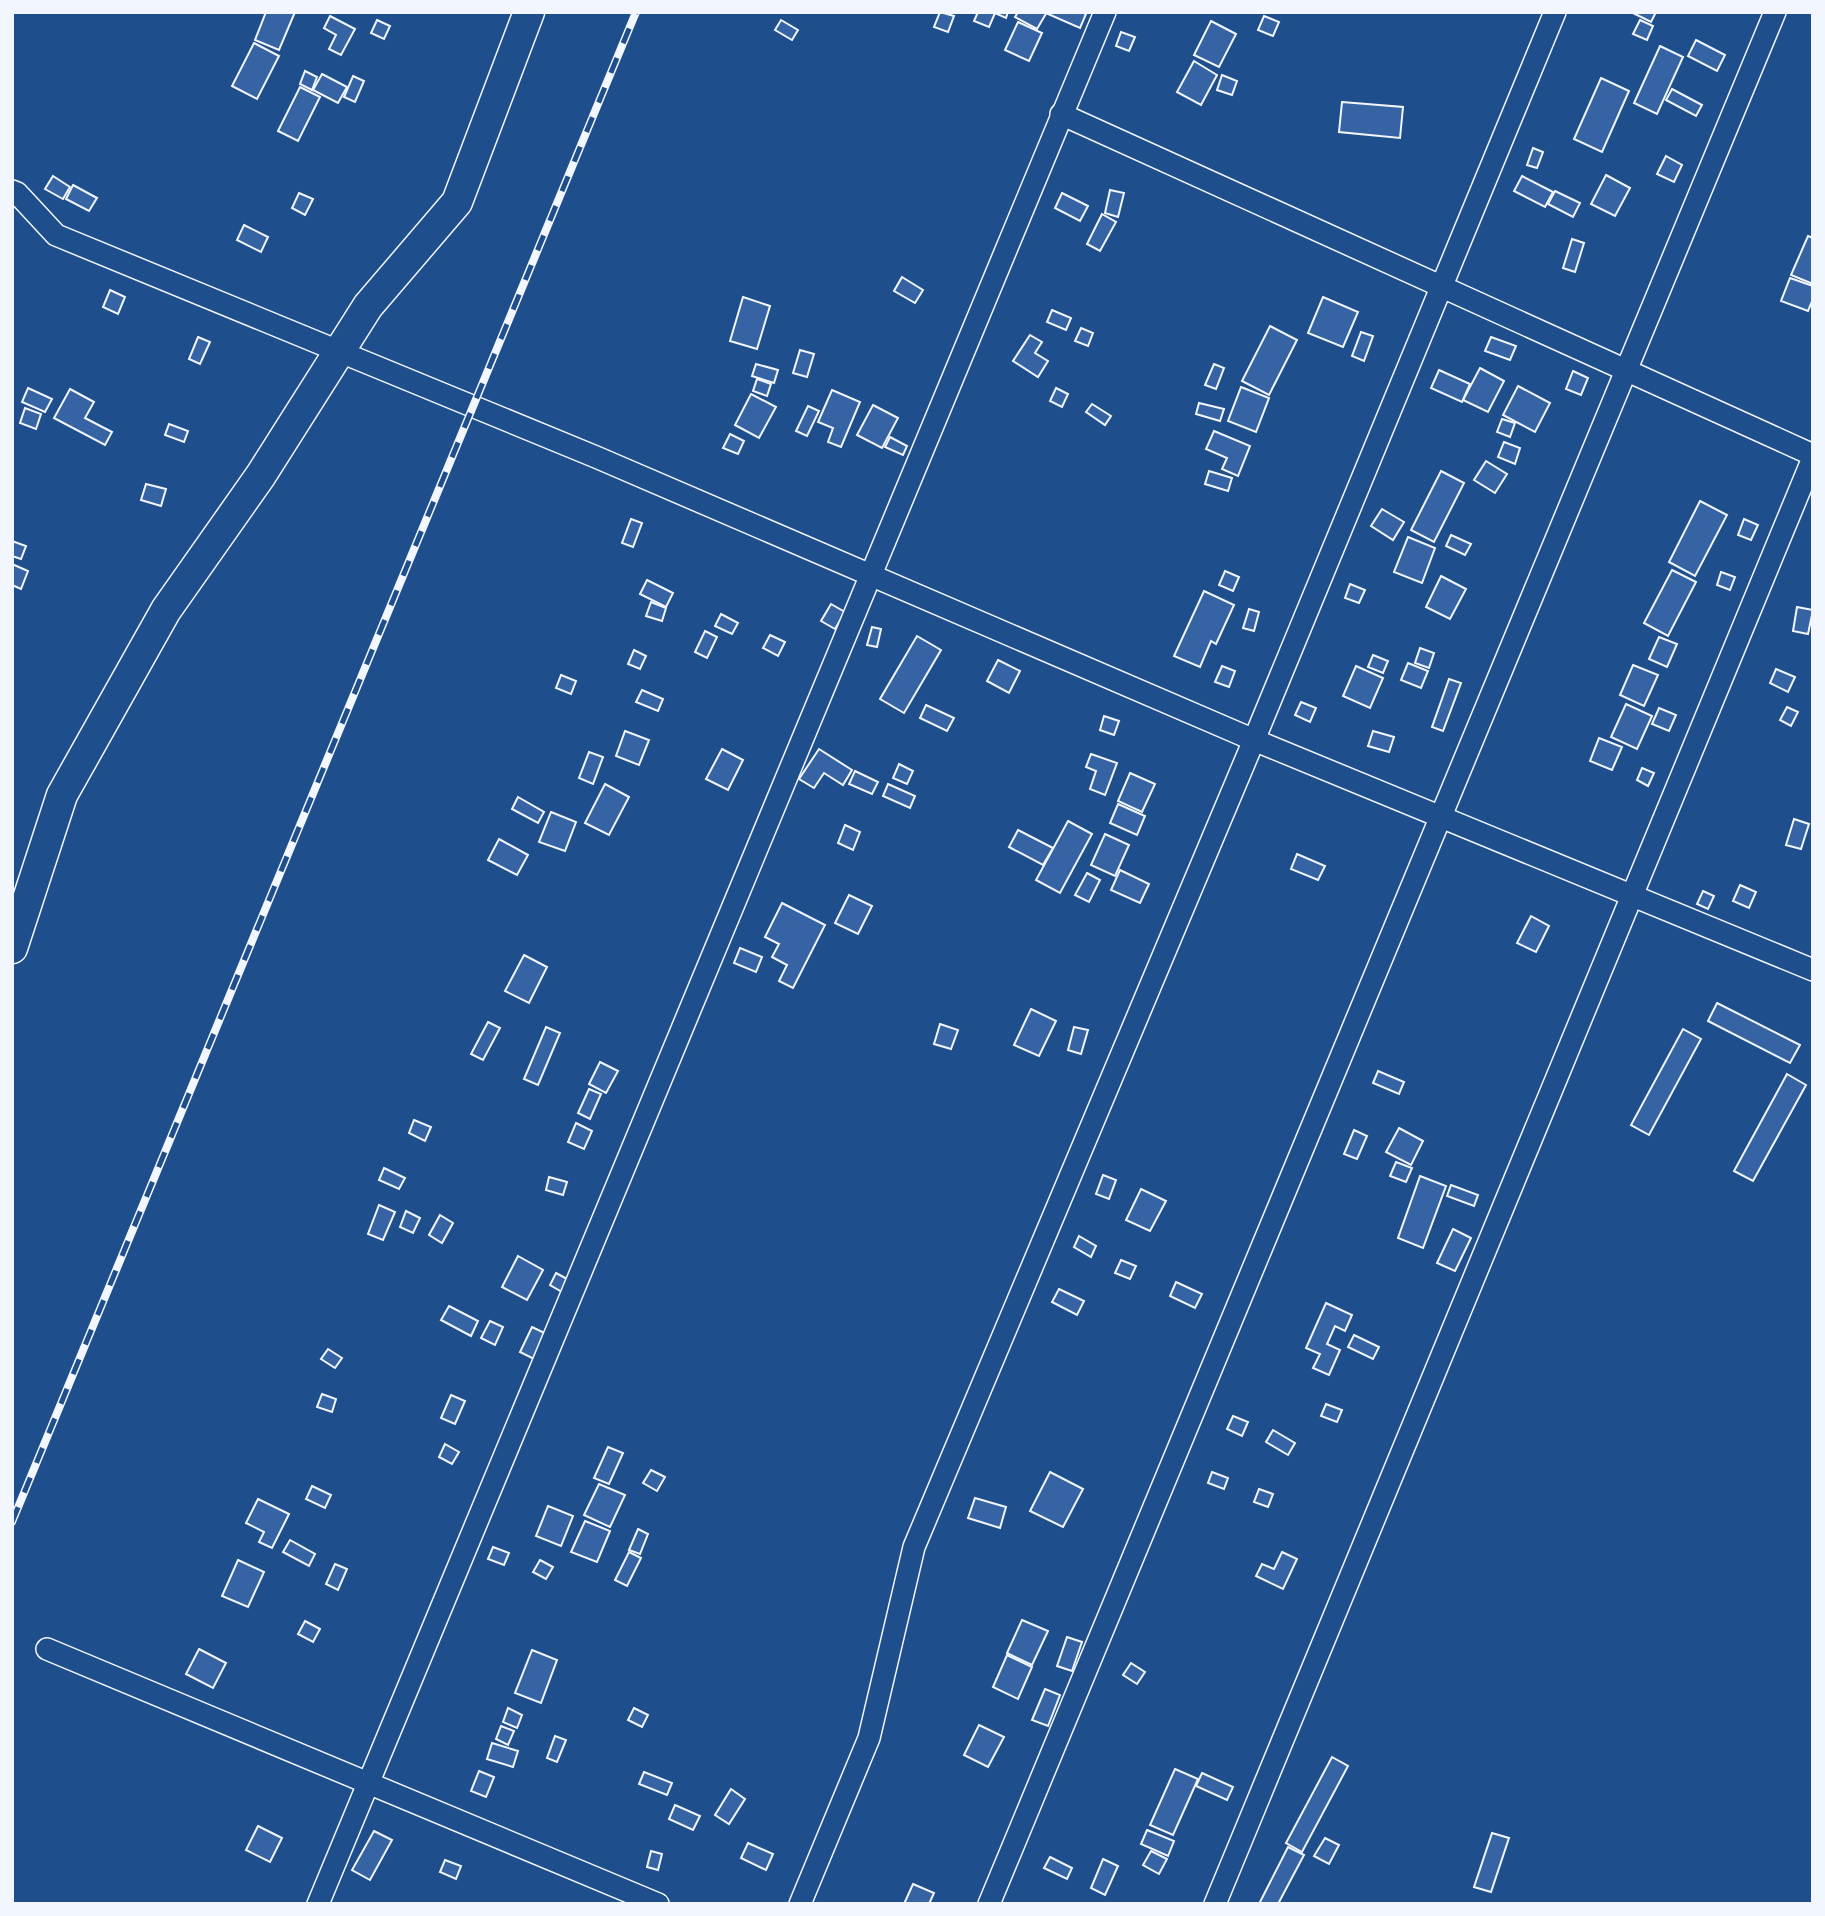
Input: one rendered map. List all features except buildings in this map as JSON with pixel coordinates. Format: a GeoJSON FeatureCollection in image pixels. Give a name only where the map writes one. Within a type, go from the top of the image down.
{"type":"FeatureCollection","features":[{"type":"Feature","properties":{"kind":"street"},"geometry":{"type":"LineString","coordinates":[[12,948],[62,795],[166,610],[261,475],[368,306],[457,202],[529,12]]}},
{"type":"Feature","properties":{"kind":"street"},"geometry":{"type":"LineString","coordinates":[[318,1904],[1105,12]]}},
{"type":"Feature","properties":{"kind":"street"},"geometry":{"type":"LineString","coordinates":[[800,1904],[869,1738],[914,1547],[1254,740],[1555,12]]}},
{"type":"Feature","properties":{"kind":"street"},"geometry":{"type":"LineString","coordinates":[[989,1904],[1776,12]]}},
{"type":"Feature","properties":{"kind":"street"},"geometry":{"type":"LineString","coordinates":[[1062,114],[1813,456],[1215,1904]]}},
{"type":"Feature","properties":{"kind":"street"},"geometry":{"type":"LineString","coordinates":[[12,191],[56,234],[596,457],[1254,740],[1813,970]]}},
{"type":"Feature","properties":{"kind":"street"},"geometry":{"type":"LineString","coordinates":[[47,1649],[658,1904]]}},
{"type":"Feature","properties":{"kind":"railway"},"geometry":{"type":"LineString","coordinates":[[12,1522],[636,12]]}}]}
